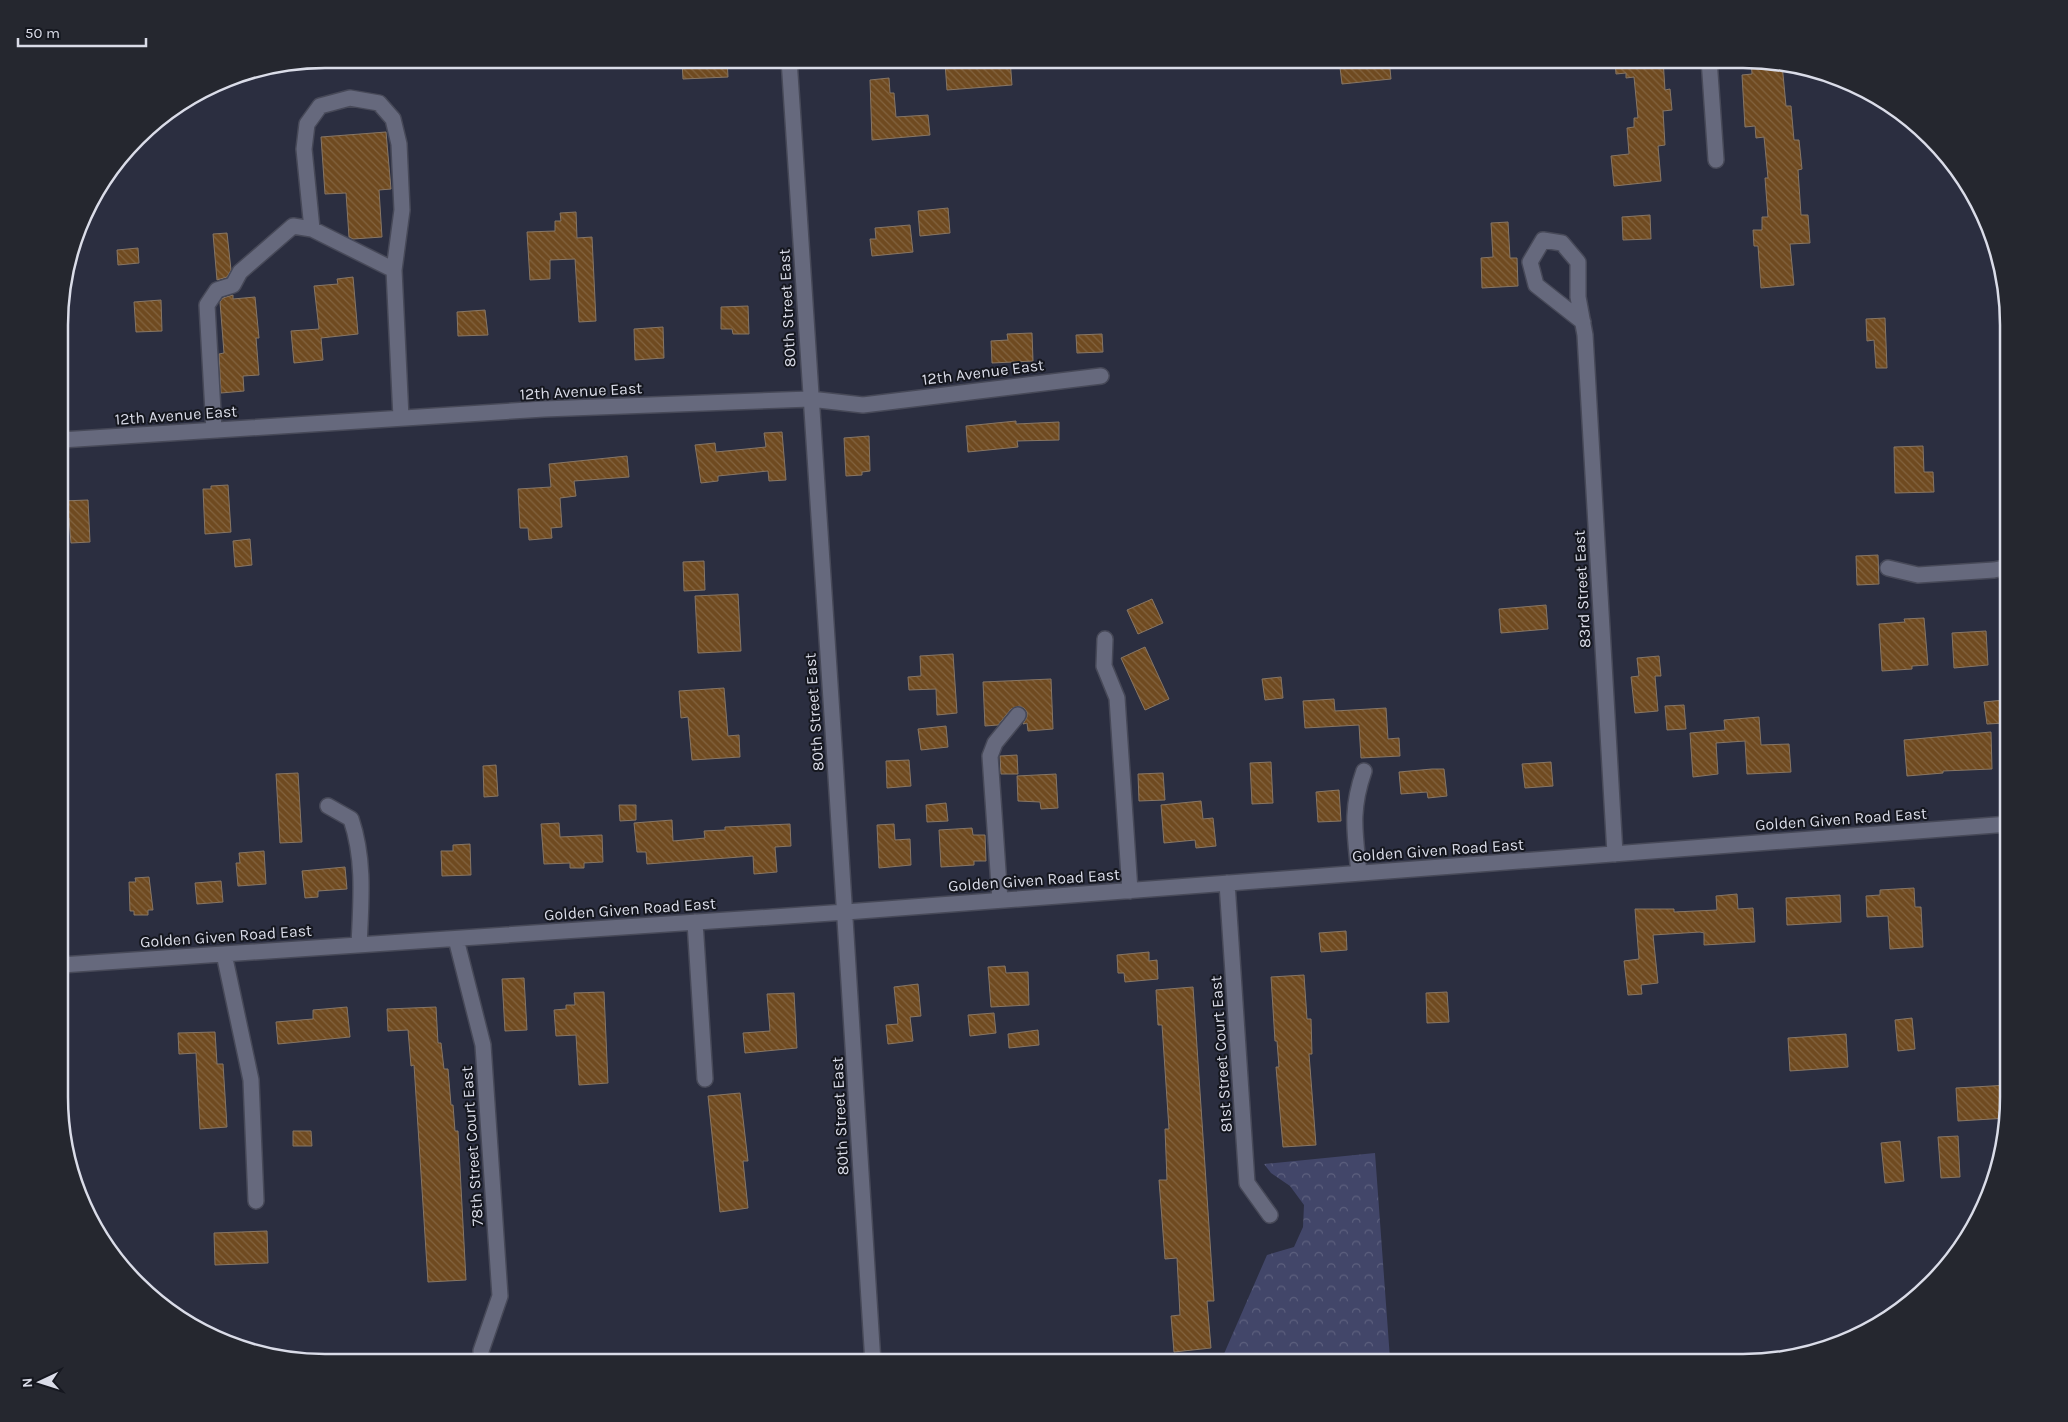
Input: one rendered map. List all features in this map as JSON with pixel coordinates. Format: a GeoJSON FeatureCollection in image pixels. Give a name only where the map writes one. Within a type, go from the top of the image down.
{"type":"FeatureCollection","features":[{"type":"Feature","properties":{"kind":"street","name":"80th Street East"},"geometry":{"type":"LineString","coordinates":[[789,67],[810,399],[846,912],[872,1354]]}},
{"type":"Feature","properties":{"kind":"street"},"geometry":{"type":"LineString","coordinates":[[1710,67],[1716,160]]}},
{"type":"Feature","properties":{"kind":"street"},"geometry":{"type":"LineString","coordinates":[[312,229],[304,149],[307,124],[320,106],[350,98],[379,103],[393,119],[399,144],[402,210],[394,270],[401,418]]}},
{"type":"Feature","properties":{"kind":"street"},"geometry":{"type":"LineString","coordinates":[[214,430],[207,305],[217,290],[234,285],[240,272],[293,226],[312,229],[394,270]]}},
{"type":"Feature","properties":{"kind":"street","name":"83rd Street East"},"geometry":{"type":"LineString","coordinates":[[1583,322],[1536,285],[1530,262],[1544,240],[1562,243],[1578,262],[1578,298],[1583,322],[1585,335],[1616,854]]}},
{"type":"Feature","properties":{"kind":"street","name":"12th Avenue East"},"geometry":{"type":"LineString","coordinates":[[67,440],[544,409],[810,399],[863,404],[1101,376]]}},
{"type":"Feature","properties":{"kind":"street"},"geometry":{"type":"LineString","coordinates":[[1888,568],[1918,574],[2000,569]]}},
{"type":"Feature","properties":{"kind":"street"},"geometry":{"type":"LineString","coordinates":[[1105,639],[1104,666],[1116,698],[1130,891]]}},
{"type":"Feature","properties":{"kind":"street"},"geometry":{"type":"LineString","coordinates":[[1000,900],[990,756],[995,743],[1018,715]]}},
{"type":"Feature","properties":{"kind":"street"},"geometry":{"type":"LineString","coordinates":[[1359,873],[1354,818],[1357,791],[1364,771]]}},
{"type":"Feature","properties":{"kind":"street"},"geometry":{"type":"LineString","coordinates":[[328,806],[351,819],[358,839],[361,862],[359,944]]}},
{"type":"Feature","properties":{"kind":"street","name":"Golden Given Road East"},"geometry":{"type":"LineString","coordinates":[[67,965],[846,912],[2000,825]]}},
{"type":"Feature","properties":{"kind":"street","name":"81st Street Court East"},"geometry":{"type":"LineString","coordinates":[[1227,883],[1247,1183],[1270,1214]]}},
{"type":"Feature","properties":{"kind":"street"},"geometry":{"type":"LineString","coordinates":[[695,922],[704,1079]]}},
{"type":"Feature","properties":{"kind":"street","name":"78th Street Court East"},"geometry":{"type":"LineString","coordinates":[[456,939],[483,1045],[500,1296],[481,1351]]}},
{"type":"Feature","properties":{"kind":"street"},"geometry":{"type":"LineString","coordinates":[[224,954],[251,1080],[256,1201]]}},
{"type":"Feature","properties":{"kind":"green space"},"geometry":{"type":"Polygon","coordinates":[[[1375,1153],[1390,1354],[1224,1354],[1267,1255],[1294,1247],[1303,1227],[1304,1205],[1290,1186],[1271,1173],[1264,1164],[1375,1153]]]}},
{"type":"Feature","properties":{"kind":"building"},"geometry":{"type":"Polygon","coordinates":[[[682,67],[727,67],[728,77],[683,79],[682,67]]]}},
{"type":"Feature","properties":{"kind":"building"},"geometry":{"type":"Polygon","coordinates":[[[945,67],[1011,67],[1012,85],[947,90],[945,67]]]}},
{"type":"Feature","properties":{"kind":"building"},"geometry":{"type":"Polygon","coordinates":[[[1340,67],[1390,67],[1391,79],[1342,84],[1340,67]]]}},
{"type":"Feature","properties":{"kind":"building"},"geometry":{"type":"Polygon","coordinates":[[[1616,67],[1664,67],[1665,90],[1670,89],[1672,110],[1663,111],[1665,145],[1658,146],[1661,181],[1614,186],[1611,156],[1629,154],[1627,128],[1634,127],[1634,118],[1638,118],[1634,77],[1626,78],[1626,73],[1616,74],[1616,67]]]}},
{"type":"Feature","properties":{"kind":"building"},"geometry":{"type":"Polygon","coordinates":[[[1752,68],[1783,71],[1786,106],[1791,106],[1794,140],[1799,140],[1802,169],[1798,170],[1801,215],[1808,215],[1810,243],[1790,244],[1794,285],[1761,288],[1758,246],[1754,246],[1753,230],[1762,230],[1762,217],[1768,217],[1765,178],[1768,178],[1764,137],[1756,138],[1755,126],[1745,127],[1742,75],[1752,74],[1752,68]]]}},
{"type":"Feature","properties":{"kind":"building"},"geometry":{"type":"Polygon","coordinates":[[[889,78],[890,93],[894,93],[896,117],[928,115],[930,135],[872,140],[870,80],[889,78]]]}},
{"type":"Feature","properties":{"kind":"building"},"geometry":{"type":"Polygon","coordinates":[[[386,132],[391,189],[379,190],[382,237],[353,239],[349,237],[346,193],[325,194],[321,137],[386,132]]]}},
{"type":"Feature","properties":{"kind":"building"},"geometry":{"type":"Polygon","coordinates":[[[948,208],[950,233],[920,236],[918,211],[948,208]]]}},
{"type":"Feature","properties":{"kind":"building"},"geometry":{"type":"Polygon","coordinates":[[[576,212],[577,238],[592,237],[596,321],[579,322],[575,259],[550,260],[550,279],[530,280],[527,232],[555,231],[555,221],[561,221],[560,213],[576,212]]]}},
{"type":"Feature","properties":{"kind":"building"},"geometry":{"type":"Polygon","coordinates":[[[1650,215],[1651,239],[1623,240],[1622,217],[1650,215]]]}},
{"type":"Feature","properties":{"kind":"building"},"geometry":{"type":"Polygon","coordinates":[[[1508,222],[1510,258],[1517,258],[1518,286],[1482,288],[1481,258],[1493,257],[1491,223],[1508,222]]]}},
{"type":"Feature","properties":{"kind":"building"},"geometry":{"type":"Polygon","coordinates":[[[910,225],[913,252],[872,256],[870,239],[876,239],[875,228],[910,225]]]}},
{"type":"Feature","properties":{"kind":"building"},"geometry":{"type":"Polygon","coordinates":[[[227,233],[231,270],[227,277],[217,280],[213,234],[227,233]]]}},
{"type":"Feature","properties":{"kind":"building"},"geometry":{"type":"Polygon","coordinates":[[[138,248],[139,263],[118,265],[117,250],[138,248]]]}},
{"type":"Feature","properties":{"kind":"building"},"geometry":{"type":"Polygon","coordinates":[[[353,277],[358,334],[321,338],[323,360],[294,363],[291,331],[319,329],[314,286],[338,284],[337,279],[353,277]]]}},
{"type":"Feature","properties":{"kind":"building"},"geometry":{"type":"Polygon","coordinates":[[[233,295],[233,299],[255,297],[259,338],[256,338],[259,375],[243,376],[244,391],[221,393],[219,354],[224,353],[220,302],[223,298],[233,295]]]}},
{"type":"Feature","properties":{"kind":"building"},"geometry":{"type":"Polygon","coordinates":[[[161,300],[162,331],[136,332],[134,302],[161,300]]]}},
{"type":"Feature","properties":{"kind":"building"},"geometry":{"type":"Polygon","coordinates":[[[748,306],[749,334],[733,334],[732,329],[721,329],[721,307],[748,306]]]}},
{"type":"Feature","properties":{"kind":"building"},"geometry":{"type":"Polygon","coordinates":[[[485,310],[488,335],[458,336],[457,312],[485,310]]]}},
{"type":"Feature","properties":{"kind":"building"},"geometry":{"type":"Polygon","coordinates":[[[1885,318],[1887,368],[1876,368],[1874,340],[1867,341],[1866,319],[1885,318]]]}},
{"type":"Feature","properties":{"kind":"building"},"geometry":{"type":"Polygon","coordinates":[[[663,327],[664,358],[635,360],[634,329],[663,327]]]}},
{"type":"Feature","properties":{"kind":"building"},"geometry":{"type":"Polygon","coordinates":[[[1032,333],[1033,361],[992,363],[991,341],[1008,340],[1007,334],[1032,333]]]}},
{"type":"Feature","properties":{"kind":"building"},"geometry":{"type":"Polygon","coordinates":[[[1102,334],[1103,352],[1077,353],[1076,335],[1102,334]]]}},
{"type":"Feature","properties":{"kind":"building"},"geometry":{"type":"Polygon","coordinates":[[[1016,421],[1016,424],[1059,422],[1059,440],[1017,441],[1018,447],[968,452],[966,426],[1016,421]]]}},
{"type":"Feature","properties":{"kind":"building"},"geometry":{"type":"Polygon","coordinates":[[[782,432],[786,480],[769,481],[768,471],[718,476],[718,481],[701,483],[695,445],[715,443],[716,452],[766,447],[764,433],[782,432]]]}},
{"type":"Feature","properties":{"kind":"building"},"geometry":{"type":"Polygon","coordinates":[[[869,436],[870,471],[862,472],[862,475],[846,476],[844,438],[869,436]]]}},
{"type":"Feature","properties":{"kind":"building"},"geometry":{"type":"Polygon","coordinates":[[[1923,446],[1924,472],[1933,472],[1934,492],[1895,493],[1894,447],[1923,446]]]}},
{"type":"Feature","properties":{"kind":"building"},"geometry":{"type":"Polygon","coordinates":[[[627,456],[629,477],[574,481],[576,496],[560,498],[562,527],[551,528],[552,538],[529,540],[528,528],[520,528],[518,489],[551,487],[549,464],[627,456]]]}},
{"type":"Feature","properties":{"kind":"building"},"geometry":{"type":"Polygon","coordinates":[[[228,485],[231,532],[205,534],[203,489],[211,489],[211,486],[228,485]]]}},
{"type":"Feature","properties":{"kind":"building"},"geometry":{"type":"Polygon","coordinates":[[[88,500],[90,542],[71,543],[69,518],[67,518],[67,501],[88,500]]]}},
{"type":"Feature","properties":{"kind":"building"},"geometry":{"type":"Polygon","coordinates":[[[250,539],[252,565],[235,567],[233,541],[250,539]]]}},
{"type":"Feature","properties":{"kind":"building"},"geometry":{"type":"Polygon","coordinates":[[[1878,555],[1879,584],[1857,585],[1856,556],[1878,555]]]}},
{"type":"Feature","properties":{"kind":"building"},"geometry":{"type":"Polygon","coordinates":[[[704,561],[705,590],[684,591],[683,562],[704,561]]]}},
{"type":"Feature","properties":{"kind":"building"},"geometry":{"type":"Polygon","coordinates":[[[738,594],[741,651],[698,653],[695,596],[738,594]]]}},
{"type":"Feature","properties":{"kind":"building"},"geometry":{"type":"Polygon","coordinates":[[[1152,599],[1163,623],[1138,634],[1127,610],[1152,599]]]}},
{"type":"Feature","properties":{"kind":"building"},"geometry":{"type":"Polygon","coordinates":[[[1546,605],[1548,629],[1501,633],[1499,609],[1546,605]]]}},
{"type":"Feature","properties":{"kind":"building"},"geometry":{"type":"Polygon","coordinates":[[[1924,618],[1928,665],[1912,666],[1912,669],[1882,671],[1879,624],[1905,622],[1904,619],[1924,618]]]}},
{"type":"Feature","properties":{"kind":"building"},"geometry":{"type":"Polygon","coordinates":[[[1986,631],[1988,665],[1954,668],[1952,633],[1986,631]]]}},
{"type":"Feature","properties":{"kind":"building"},"geometry":{"type":"Polygon","coordinates":[[[1145,647],[1169,699],[1145,710],[1121,658],[1145,647]]]}},
{"type":"Feature","properties":{"kind":"building"},"geometry":{"type":"Polygon","coordinates":[[[953,654],[957,713],[937,715],[936,689],[909,690],[908,677],[921,676],[920,656],[953,654]]]}},
{"type":"Feature","properties":{"kind":"building"},"geometry":{"type":"Polygon","coordinates":[[[1659,656],[1661,676],[1655,676],[1658,711],[1635,713],[1631,677],[1639,676],[1637,658],[1659,656]]]}},
{"type":"Feature","properties":{"kind":"building"},"geometry":{"type":"Polygon","coordinates":[[[1281,677],[1283,698],[1265,700],[1262,679],[1281,677]]]}},
{"type":"Feature","properties":{"kind":"building"},"geometry":{"type":"Polygon","coordinates":[[[1051,679],[1053,729],[1028,731],[1027,723],[1023,724],[1027,717],[1027,712],[1019,706],[1011,709],[998,725],[985,726],[983,682],[1051,679]]]}},
{"type":"Feature","properties":{"kind":"building"},"geometry":{"type":"Polygon","coordinates":[[[724,688],[728,736],[739,735],[740,757],[692,760],[688,717],[681,718],[679,691],[724,688]]]}},
{"type":"Feature","properties":{"kind":"building"},"geometry":{"type":"Polygon","coordinates":[[[1334,699],[1335,711],[1386,708],[1388,739],[1399,738],[1400,756],[1361,758],[1359,725],[1305,728],[1303,701],[1334,699]]]}},
{"type":"Feature","properties":{"kind":"building"},"geometry":{"type":"Polygon","coordinates":[[[2000,700],[2000,723],[1987,724],[1984,702],[2000,700]]]}},
{"type":"Feature","properties":{"kind":"building"},"geometry":{"type":"Polygon","coordinates":[[[1684,705],[1686,729],[1667,730],[1665,706],[1684,705]]]}},
{"type":"Feature","properties":{"kind":"building"},"geometry":{"type":"Polygon","coordinates":[[[1759,717],[1761,745],[1789,744],[1791,772],[1747,774],[1745,741],[1716,743],[1718,774],[1693,777],[1690,733],[1725,730],[1724,720],[1759,717]]]}},
{"type":"Feature","properties":{"kind":"building"},"geometry":{"type":"Polygon","coordinates":[[[946,726],[948,747],[921,750],[918,729],[946,726]]]}},
{"type":"Feature","properties":{"kind":"building"},"geometry":{"type":"Polygon","coordinates":[[[1991,732],[1992,769],[1943,771],[1943,773],[1907,776],[1904,740],[1991,732]]]}},
{"type":"Feature","properties":{"kind":"building"},"geometry":{"type":"Polygon","coordinates":[[[1017,755],[1018,774],[1001,774],[1000,756],[1017,755]]]}},
{"type":"Feature","properties":{"kind":"building"},"geometry":{"type":"Polygon","coordinates":[[[909,760],[911,786],[887,788],[886,761],[909,760]]]}},
{"type":"Feature","properties":{"kind":"building"},"geometry":{"type":"Polygon","coordinates":[[[1271,762],[1273,803],[1252,804],[1250,763],[1271,762]]]}},
{"type":"Feature","properties":{"kind":"building"},"geometry":{"type":"Polygon","coordinates":[[[1551,762],[1553,786],[1525,788],[1522,764],[1551,762]]]}},
{"type":"Feature","properties":{"kind":"building"},"geometry":{"type":"Polygon","coordinates":[[[496,765],[498,796],[484,797],[483,766],[496,765]]]}},
{"type":"Feature","properties":{"kind":"building"},"geometry":{"type":"Polygon","coordinates":[[[1444,769],[1447,796],[1428,798],[1427,792],[1401,794],[1399,772],[1444,769]]]}},
{"type":"Feature","properties":{"kind":"building"},"geometry":{"type":"Polygon","coordinates":[[[298,773],[302,842],[280,843],[276,774],[298,773]]]}},
{"type":"Feature","properties":{"kind":"building"},"geometry":{"type":"Polygon","coordinates":[[[1163,773],[1165,800],[1139,801],[1138,774],[1163,773]]]}},
{"type":"Feature","properties":{"kind":"building"},"geometry":{"type":"Polygon","coordinates":[[[1056,774],[1058,808],[1041,809],[1040,802],[1018,801],[1017,776],[1056,774]]]}},
{"type":"Feature","properties":{"kind":"building"},"geometry":{"type":"Polygon","coordinates":[[[1339,790],[1341,821],[1318,822],[1316,792],[1339,790]]]}},
{"type":"Feature","properties":{"kind":"building"},"geometry":{"type":"Polygon","coordinates":[[[1201,801],[1203,819],[1213,818],[1216,846],[1196,848],[1195,840],[1164,843],[1161,805],[1201,801]]]}},
{"type":"Feature","properties":{"kind":"building"},"geometry":{"type":"Polygon","coordinates":[[[946,803],[948,821],[927,822],[926,805],[946,803]]]}},
{"type":"Feature","properties":{"kind":"building"},"geometry":{"type":"Polygon","coordinates":[[[619,805],[636,805],[636,820],[620,821],[619,805]]]}},
{"type":"Feature","properties":{"kind":"building"},"geometry":{"type":"Polygon","coordinates":[[[672,820],[673,841],[705,838],[704,831],[725,830],[725,827],[790,824],[791,846],[775,847],[777,872],[754,874],[753,856],[647,864],[646,852],[637,852],[634,823],[672,820]]]}},
{"type":"Feature","properties":{"kind":"building"},"geometry":{"type":"Polygon","coordinates":[[[559,823],[560,837],[602,835],[603,862],[584,863],[584,868],[570,868],[570,863],[544,864],[541,824],[559,823]]]}},
{"type":"Feature","properties":{"kind":"building"},"geometry":{"type":"Polygon","coordinates":[[[894,824],[895,840],[910,839],[911,865],[879,868],[877,825],[894,824]]]}},
{"type":"Feature","properties":{"kind":"building"},"geometry":{"type":"Polygon","coordinates":[[[972,828],[973,835],[985,835],[986,861],[974,861],[974,865],[941,867],[939,830],[972,828]]]}},
{"type":"Feature","properties":{"kind":"building"},"geometry":{"type":"Polygon","coordinates":[[[470,844],[471,875],[442,876],[441,851],[453,851],[453,845],[470,844]]]}},
{"type":"Feature","properties":{"kind":"building"},"geometry":{"type":"Polygon","coordinates":[[[264,851],[266,884],[238,886],[236,863],[240,863],[239,853],[264,851]]]}},
{"type":"Feature","properties":{"kind":"building"},"geometry":{"type":"Polygon","coordinates":[[[345,867],[347,889],[318,891],[318,897],[305,898],[302,871],[345,867]]]}},
{"type":"Feature","properties":{"kind":"building"},"geometry":{"type":"Polygon","coordinates":[[[149,877],[153,910],[148,910],[148,915],[134,915],[134,911],[130,911],[129,882],[136,882],[135,878],[149,877]]]}},
{"type":"Feature","properties":{"kind":"building"},"geometry":{"type":"Polygon","coordinates":[[[221,881],[223,902],[197,904],[195,883],[221,881]]]}},
{"type":"Feature","properties":{"kind":"building"},"geometry":{"type":"Polygon","coordinates":[[[1914,888],[1915,907],[1921,907],[1923,947],[1890,949],[1888,916],[1867,917],[1866,896],[1880,895],[1880,890],[1914,888]]]}},
{"type":"Feature","properties":{"kind":"building"},"geometry":{"type":"Polygon","coordinates":[[[1737,894],[1738,909],[1753,908],[1755,942],[1704,945],[1704,933],[1700,932],[1653,935],[1658,983],[1641,985],[1642,994],[1628,995],[1624,961],[1639,959],[1635,909],[1674,909],[1674,912],[1717,910],[1716,896],[1737,894]]]}},
{"type":"Feature","properties":{"kind":"building"},"geometry":{"type":"Polygon","coordinates":[[[1840,895],[1841,922],[1787,925],[1786,898],[1840,895]]]}},
{"type":"Feature","properties":{"kind":"building"},"geometry":{"type":"Polygon","coordinates":[[[1346,931],[1347,950],[1321,952],[1319,933],[1346,931]]]}},
{"type":"Feature","properties":{"kind":"building"},"geometry":{"type":"Polygon","coordinates":[[[1149,952],[1149,961],[1157,960],[1158,979],[1125,982],[1124,973],[1118,973],[1117,955],[1149,952]]]}},
{"type":"Feature","properties":{"kind":"building"},"geometry":{"type":"Polygon","coordinates":[[[1005,966],[1006,973],[1028,972],[1029,1005],[991,1007],[988,967],[1005,966]]]}},
{"type":"Feature","properties":{"kind":"building"},"geometry":{"type":"Polygon","coordinates":[[[1304,975],[1307,1019],[1311,1019],[1312,1054],[1309,1054],[1316,1145],[1283,1147],[1276,1067],[1279,1067],[1277,1041],[1275,1041],[1271,977],[1304,975]]]}},
{"type":"Feature","properties":{"kind":"building"},"geometry":{"type":"Polygon","coordinates":[[[524,978],[527,1030],[505,1031],[502,979],[524,978]]]}},
{"type":"Feature","properties":{"kind":"building"},"geometry":{"type":"Polygon","coordinates":[[[918,984],[921,1016],[910,1017],[913,1041],[888,1044],[886,1025],[898,1024],[894,987],[918,984]]]}},
{"type":"Feature","properties":{"kind":"building"},"geometry":{"type":"Polygon","coordinates":[[[1193,987],[1214,1301],[1207,1301],[1211,1348],[1174,1352],[1171,1316],[1180,1315],[1177,1258],[1165,1259],[1159,1180],[1167,1180],[1165,1129],[1169,1129],[1162,1025],[1158,1025],[1156,990],[1193,987]]]}},
{"type":"Feature","properties":{"kind":"building"},"geometry":{"type":"Polygon","coordinates":[[[604,992],[608,1083],[579,1085],[576,1035],[556,1036],[554,1010],[566,1009],[566,1005],[575,1005],[574,993],[604,992]]]}},
{"type":"Feature","properties":{"kind":"building"},"geometry":{"type":"Polygon","coordinates":[[[1447,992],[1449,1022],[1427,1023],[1426,993],[1447,992]]]}},
{"type":"Feature","properties":{"kind":"building"},"geometry":{"type":"Polygon","coordinates":[[[794,993],[797,1048],[745,1053],[743,1033],[770,1031],[767,994],[794,993]]]}},
{"type":"Feature","properties":{"kind":"building"},"geometry":{"type":"Polygon","coordinates":[[[347,1007],[350,1037],[278,1044],[276,1022],[313,1019],[313,1010],[347,1007]]]}},
{"type":"Feature","properties":{"kind":"building"},"geometry":{"type":"Polygon","coordinates":[[[436,1007],[438,1043],[441,1043],[444,1069],[448,1069],[455,1131],[458,1131],[466,1280],[428,1282],[414,1065],[411,1066],[408,1030],[388,1031],[387,1009],[436,1007]]]}},
{"type":"Feature","properties":{"kind":"building"},"geometry":{"type":"Polygon","coordinates":[[[994,1013],[996,1033],[970,1036],[968,1015],[994,1013]]]}},
{"type":"Feature","properties":{"kind":"building"},"geometry":{"type":"Polygon","coordinates":[[[1912,1018],[1915,1049],[1898,1051],[1895,1020],[1912,1018]]]}},
{"type":"Feature","properties":{"kind":"building"},"geometry":{"type":"Polygon","coordinates":[[[1038,1030],[1039,1045],[1009,1048],[1008,1034],[1038,1030]]]}},
{"type":"Feature","properties":{"kind":"building"},"geometry":{"type":"Polygon","coordinates":[[[215,1032],[217,1064],[223,1064],[227,1127],[200,1129],[196,1053],[179,1054],[178,1033],[215,1032]]]}},
{"type":"Feature","properties":{"kind":"building"},"geometry":{"type":"Polygon","coordinates":[[[1846,1034],[1848,1067],[1790,1071],[1788,1038],[1846,1034]]]}},
{"type":"Feature","properties":{"kind":"building"},"geometry":{"type":"Polygon","coordinates":[[[2000,1086],[1999,1119],[1958,1121],[1956,1088],[2000,1086]]]}},
{"type":"Feature","properties":{"kind":"building"},"geometry":{"type":"Polygon","coordinates":[[[740,1093],[748,1161],[743,1161],[748,1208],[720,1212],[708,1096],[740,1093]]]}},
{"type":"Feature","properties":{"kind":"building"},"geometry":{"type":"Polygon","coordinates":[[[293,1131],[311,1131],[312,1146],[293,1146],[293,1131]]]}},
{"type":"Feature","properties":{"kind":"building"},"geometry":{"type":"Polygon","coordinates":[[[1958,1136],[1960,1177],[1941,1178],[1938,1137],[1958,1136]]]}},
{"type":"Feature","properties":{"kind":"building"},"geometry":{"type":"Polygon","coordinates":[[[1900,1141],[1904,1181],[1885,1183],[1881,1143],[1900,1141]]]}},
{"type":"Feature","properties":{"kind":"building"},"geometry":{"type":"Polygon","coordinates":[[[267,1231],[268,1263],[215,1265],[214,1233],[267,1231]]]}}]}
